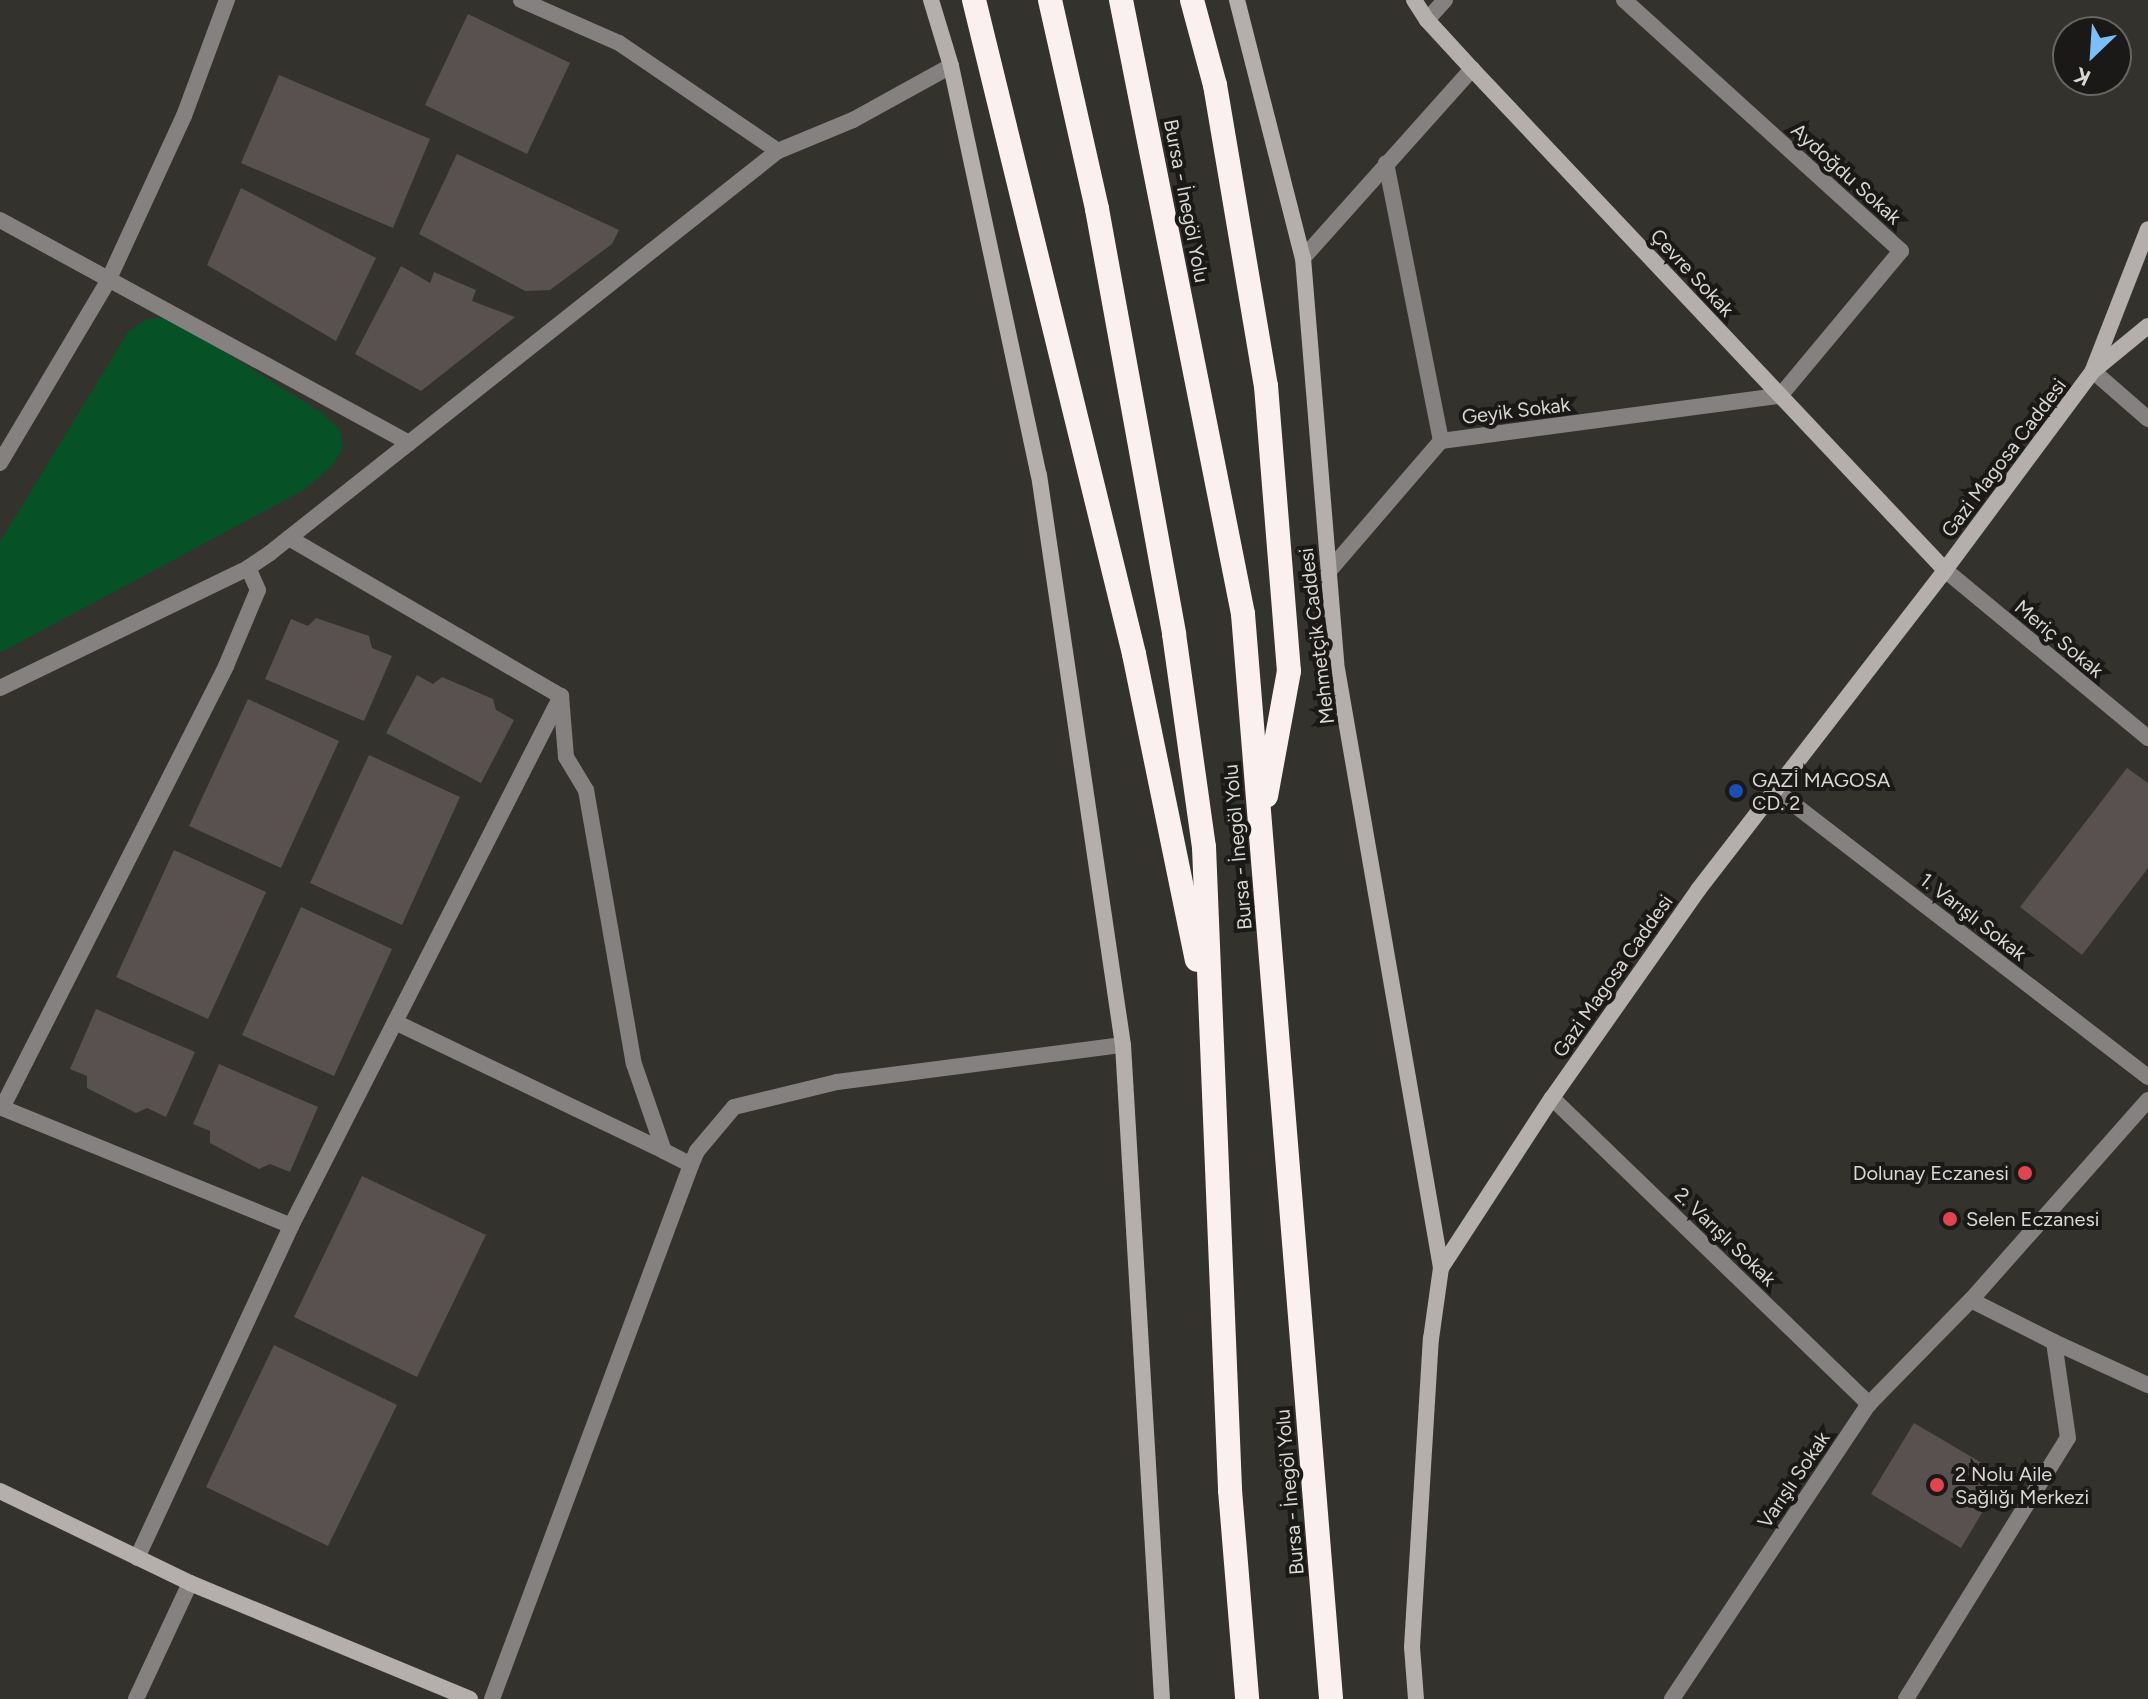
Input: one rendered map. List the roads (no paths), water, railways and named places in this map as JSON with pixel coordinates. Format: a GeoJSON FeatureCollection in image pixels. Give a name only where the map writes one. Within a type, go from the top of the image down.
{"type":"FeatureCollection","features":[{"type":"Feature","properties":{"kind":"highway"},"geometry":{"type":"LineString","coordinates":[[974,0],[1134,654],[1213,1035]]}},
{"type":"Feature","properties":{"kind":"highway","name":"Bursa - İnegöl Yolu"},"geometry":{"type":"LineString","coordinates":[[1050,0],[1097,209],[1174,634],[1204,847],[1230,1490],[1247,1699]]}},
{"type":"Feature","properties":{"kind":"highway","name":"Bursa - İnegöl Yolu"},"geometry":{"type":"LineString","coordinates":[[1121,0],[1243,614],[1331,1699]]}},
{"type":"Feature","properties":{"kind":"highway"},"geometry":{"type":"LineString","coordinates":[[1192,0],[1215,85],[1266,386],[1289,671],[1260,829]]}},
{"type":"Feature","properties":{"kind":"street"},"geometry":{"type":"LineString","coordinates":[[0,463],[108,281],[184,116],[227,0]]}},
{"type":"Feature","properties":{"kind":"street"},"geometry":{"type":"LineString","coordinates":[[521,0],[619,43],[778,151]]}},
{"type":"Feature","properties":{"kind":"street"},"geometry":{"type":"LineString","coordinates":[[931,0],[951,66],[1039,475],[1123,1045],[1162,1699]]}},
{"type":"Feature","properties":{"kind":"street","name":"Mehmetçik Caddesi"},"geometry":{"type":"LineString","coordinates":[[1237,0],[1303,258],[1336,663],[1441,1268]]}},
{"type":"Feature","properties":{"kind":"street","name":"Çevre Sokak"},"geometry":{"type":"LineString","coordinates":[[1414,0],[1427,20],[1472,69],[1945,570]]}},
{"type":"Feature","properties":{"kind":"street"},"geometry":{"type":"LineString","coordinates":[[1427,20],[1445,0]]}},
{"type":"Feature","properties":{"kind":"street","name":"Aydoğdu Sokak"},"geometry":{"type":"LineString","coordinates":[[1624,0],[1901,251],[1780,396]]}},
{"type":"Feature","properties":{"kind":"street"},"geometry":{"type":"LineString","coordinates":[[0,688],[248,568],[778,151],[853,120],[951,66]]}},
{"type":"Feature","properties":{"kind":"street"},"geometry":{"type":"LineString","coordinates":[[1303,258],[1472,69]]}},
{"type":"Feature","properties":{"kind":"street","name":"Geyik Sokak"},"geometry":{"type":"LineString","coordinates":[[1386,163],[1441,441],[1780,396]]}},
{"type":"Feature","properties":{"kind":"street"},"geometry":{"type":"LineString","coordinates":[[0,220],[409,443]]}},
{"type":"Feature","properties":{"kind":"street"},"geometry":{"type":"LineString","coordinates":[[2093,371],[2148,229]]}},
{"type":"Feature","properties":{"kind":"street"},"geometry":{"type":"LineString","coordinates":[[2093,371],[2148,326]]}},
{"type":"Feature","properties":{"kind":"street"},"geometry":{"type":"LineString","coordinates":[[2093,371],[2148,419]]}},
{"type":"Feature","properties":{"kind":"street","name":"Gazi Magosa Caddesi"},"geometry":{"type":"LineString","coordinates":[[1416,1699],[1412,1647],[1431,1339],[1441,1268],[1552,1098],[1698,890],[1945,570],[2093,371]]}},
{"type":"Feature","properties":{"kind":"street"},"geometry":{"type":"LineString","coordinates":[[1329,571],[1441,441]]}},
{"type":"Feature","properties":{"kind":"street"},"geometry":{"type":"LineString","coordinates":[[289,538],[561,696]]}},
{"type":"Feature","properties":{"kind":"street"},"geometry":{"type":"LineString","coordinates":[[248,568],[258,590],[226,666],[1,1108],[291,1226]]}},
{"type":"Feature","properties":{"kind":"street","name":"Meriç Sokak"},"geometry":{"type":"LineString","coordinates":[[1945,570],[2148,738]]}},
{"type":"Feature","properties":{"kind":"street"},"geometry":{"type":"LineString","coordinates":[[137,1558],[291,1226],[561,696]]}},
{"type":"Feature","properties":{"kind":"street"},"geometry":{"type":"LineString","coordinates":[[561,696],[566,757],[586,790],[634,1064],[664,1151]]}},
{"type":"Feature","properties":{"kind":"street","name":"1. Varışlı Sokak"},"geometry":{"type":"LineString","coordinates":[[1774,789],[2148,1077]]}},
{"type":"Feature","properties":{"kind":"street"},"geometry":{"type":"LineString","coordinates":[[395,1022],[691,1165]]}},
{"type":"Feature","properties":{"kind":"street"},"geometry":{"type":"LineString","coordinates":[[492,1699],[691,1165],[697,1151],[734,1107],[837,1082],[1123,1045]]}},
{"type":"Feature","properties":{"kind":"street","name":"2. Varışlı Sokak"},"geometry":{"type":"LineString","coordinates":[[1552,1098],[1869,1404]]}},
{"type":"Feature","properties":{"kind":"street","name":"Varışlı Sokak"},"geometry":{"type":"LineString","coordinates":[[1672,1699],[1869,1404],[1971,1300],[2148,1100]]}},
{"type":"Feature","properties":{"kind":"street"},"geometry":{"type":"LineString","coordinates":[[1971,1300],[2148,1385]]}},
{"type":"Feature","properties":{"kind":"street"},"geometry":{"type":"LineString","coordinates":[[1906,1699],[2068,1438],[2054,1342]]}},
{"type":"Feature","properties":{"kind":"street"},"geometry":{"type":"LineString","coordinates":[[0,1491],[190,1583],[470,1699]]}},
{"type":"Feature","properties":{"kind":"street"},"geometry":{"type":"LineString","coordinates":[[136,1699],[190,1583]]}},
{"type":"Feature","properties":{"kind":"place","name":"GAZİ MAGOSA CD. 2"},"geometry":{"type":"Point","coordinates":[1736,791]}},
{"type":"Feature","properties":{"kind":"place","name":"Dolunay Eczanesi"},"geometry":{"type":"Point","coordinates":[2025,1173]}},
{"type":"Feature","properties":{"kind":"place","name":"Selen Eczanesi"},"geometry":{"type":"Point","coordinates":[1950,1219]}},
{"type":"Feature","properties":{"kind":"place","name":"2 Nolu Aile Sağlığı Merkezi"},"geometry":{"type":"Point","coordinates":[1937,1485]}}]}
